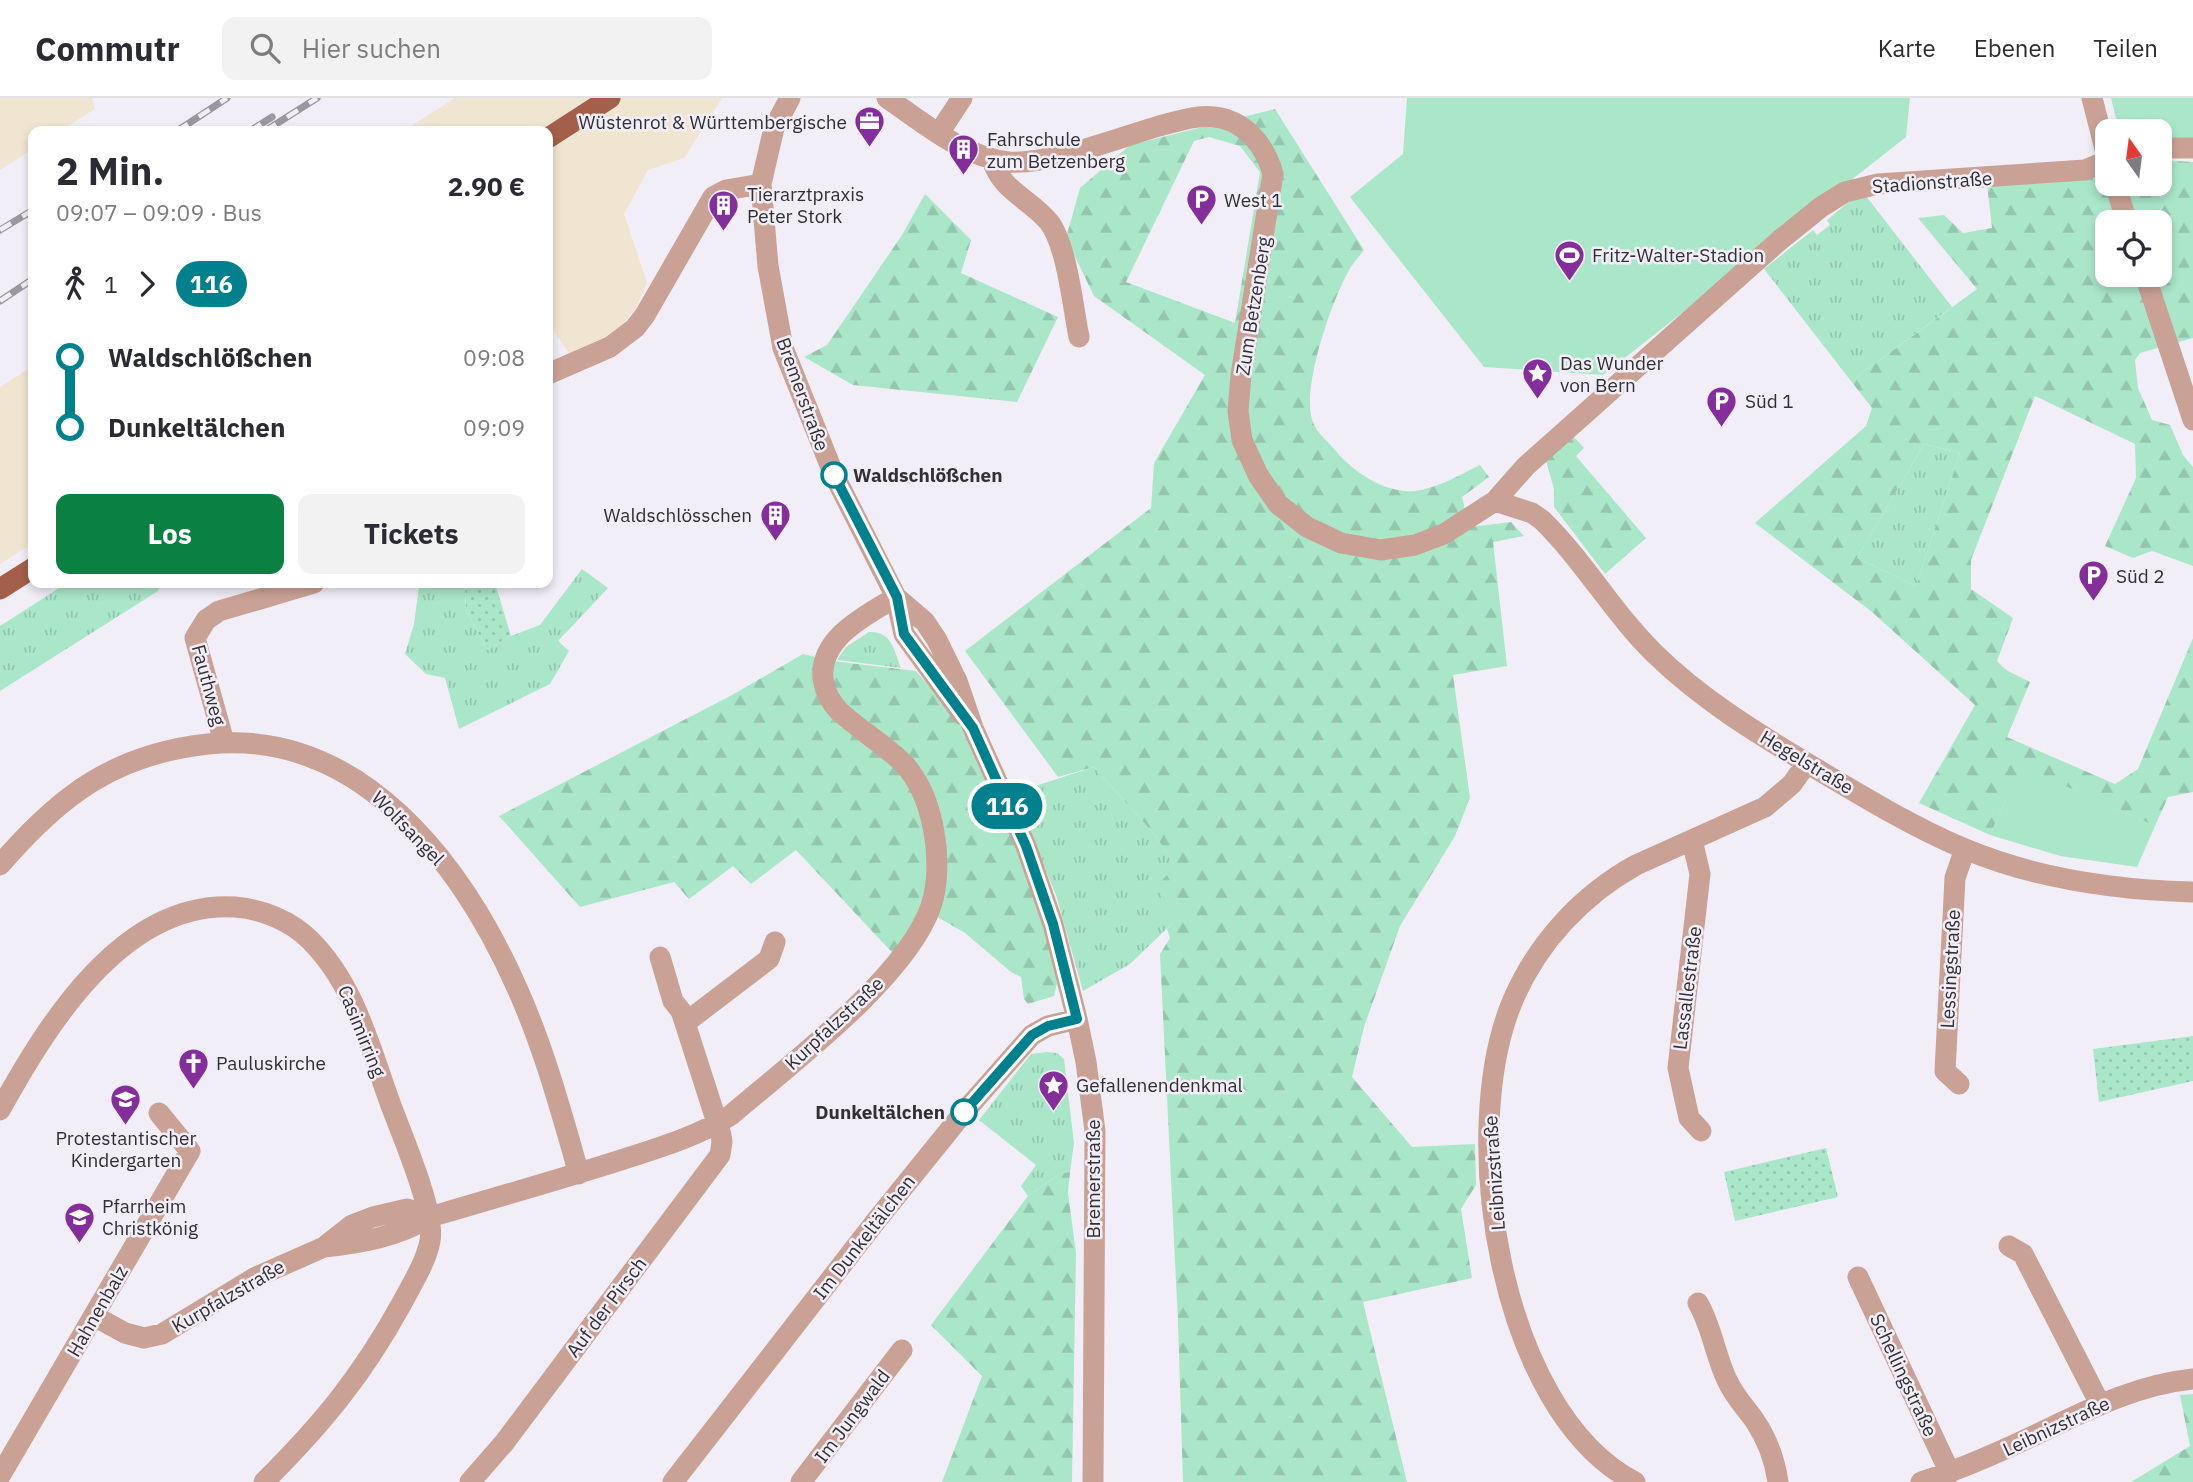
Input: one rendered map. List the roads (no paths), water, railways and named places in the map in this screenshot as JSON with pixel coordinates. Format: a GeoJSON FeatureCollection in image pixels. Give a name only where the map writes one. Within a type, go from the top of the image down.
{"type":"FeatureCollection","features":[{"type":"Feature","properties":{"kind":"main road"},"geometry":{"type":"LineString","coordinates":[[553,135],[610,98]]}},
{"type":"Feature","properties":{"kind":"main road"},"geometry":{"type":"LineString","coordinates":[[0,589],[28,571]]}},
{"type":"Feature","properties":{"kind":"street","name":"Bremerstraße"},"geometry":{"type":"LineString","coordinates":[[790,98],[774,128],[761,184],[769,280],[783,348],[834,475],[897,597],[925,622],[957,681],[973,728],[1026,846],[1053,924],[1077,1019],[1086,1062],[1094,1132],[1093,1482]]}},
{"type":"Feature","properties":{"kind":"street","name":"Zum Betzenberg"},"geometry":{"type":"LineString","coordinates":[[887,98],[957,144],[992,159],[1024,162],[1042,160],[1178,121],[1203,117],[1221,118],[1249,131],[1262,147],[1273,174],[1241,375],[1238,411],[1242,440],[1258,475],[1278,503],[1307,527],[1342,544],[1381,550],[1415,545],[1444,534],[1495,501]]}},
{"type":"Feature","properties":{"kind":"street"},"geometry":{"type":"LineString","coordinates":[[939,133],[962,98]]}},
{"type":"Feature","properties":{"kind":"street"},"geometry":{"type":"LineString","coordinates":[[2092,98],[2097,119]]}},
{"type":"Feature","properties":{"kind":"street"},"geometry":{"type":"LineString","coordinates":[[2172,148],[2193,148]]}},
{"type":"Feature","properties":{"kind":"street"},"geometry":{"type":"LineString","coordinates":[[992,159],[998,175],[1010,189],[1039,212],[1054,230],[1064,259],[1079,337]]}},
{"type":"Feature","properties":{"kind":"street","name":"Stadionstraße"},"geometry":{"type":"LineString","coordinates":[[1495,501],[1526,466],[1739,275],[1821,207],[1845,192],[1878,184],[1924,183],[2085,170],[2095,165]]}},
{"type":"Feature","properties":{"kind":"street"},"geometry":{"type":"LineString","coordinates":[[553,372],[594,355],[623,339],[645,314],[713,197],[726,190],[761,184]]}},
{"type":"Feature","properties":{"kind":"street"},"geometry":{"type":"LineString","coordinates":[[2148,287],[2193,421]]}},
{"type":"Feature","properties":{"kind":"street","name":"Hegelstraße"},"geometry":{"type":"LineString","coordinates":[[1495,501],[1532,513],[1542,520],[1627,624],[1672,670],[1723,710],[1807,764],[1897,816],[1965,849],[2028,870],[2131,890],[2193,892]]}},
{"type":"Feature","properties":{"kind":"street","name":"Fauthweg"},"geometry":{"type":"LineString","coordinates":[[224,742],[195,638],[206,620],[219,611],[297,588]]}},
{"type":"Feature","properties":{"kind":"street","name":"Kurpfalzstraße"},"geometry":{"type":"LineString","coordinates":[[94,1316],[125,1333],[144,1338],[162,1334],[256,1278],[324,1247],[360,1244],[410,1229],[430,1217],[579,1174],[718,1124],[855,1007],[916,936],[935,892],[937,841],[924,801],[903,763],[837,710],[828,697],[823,677],[825,656],[842,634],[851,625],[897,597]]}},
{"type":"Feature","properties":{"kind":"street","name":"Wolfsangel"},"geometry":{"type":"LineString","coordinates":[[0,865],[28,832],[76,791],[120,765],[166,751],[224,742],[272,745],[328,762],[372,790],[403,817],[429,847],[482,920],[517,988],[553,1082],[579,1174]]}},
{"type":"Feature","properties":{"kind":"street","name":"Leibnizstraße"},"geometry":{"type":"LineString","coordinates":[[1635,1482],[1606,1466],[1576,1434],[1546,1386],[1522,1336],[1508,1290],[1494,1210],[1489,1143],[1490,1103],[1498,1045],[1522,982],[1546,943],[1579,907],[1616,876],[1765,807],[1792,784],[1807,764]]}},
{"type":"Feature","properties":{"kind":"street","name":"Lassallestraße"},"geometry":{"type":"LineString","coordinates":[[1692,840],[1700,874],[1678,1068],[1689,1118],[1701,1131]]}},
{"type":"Feature","properties":{"kind":"street","name":"Lessingstraße"},"geometry":{"type":"LineString","coordinates":[[1959,1084],[1945,1071],[1955,878],[1965,849]]}},
{"type":"Feature","properties":{"kind":"street","name":"Casimirring"},"geometry":{"type":"LineString","coordinates":[[0,1110],[55,1021],[111,956],[150,929],[191,910],[209,907],[245,908],[283,921],[310,939],[331,965],[348,992],[364,1030],[430,1217],[430,1239],[424,1258],[385,1335],[356,1379],[331,1411],[264,1482]]}},
{"type":"Feature","properties":{"kind":"street"},"geometry":{"type":"LineString","coordinates":[[685,1023],[769,959],[775,942]]}},
{"type":"Feature","properties":{"kind":"street","name":"Auf der Pirsch"},"geometry":{"type":"LineString","coordinates":[[470,1482],[504,1443],[720,1154],[722,1142],[718,1124],[681,1011],[673,1001],[660,957]]}},
{"type":"Feature","properties":{"kind":"street","name":"Im Dunkeltälchen"},"geometry":{"type":"LineString","coordinates":[[673,1482],[964,1112],[1032,1035],[1048,1026],[1077,1019]]}},
{"type":"Feature","properties":{"kind":"street","name":"Hahnenbalz"},"geometry":{"type":"LineString","coordinates":[[0,1476],[190,1150],[159,1113]]}},
{"type":"Feature","properties":{"kind":"street"},"geometry":{"type":"LineString","coordinates":[[2009,1246],[2023,1254],[2100,1404]]}},
{"type":"Feature","properties":{"kind":"street","name":"Schellingstraße"},"geometry":{"type":"LineString","coordinates":[[1858,1277],[1950,1473]]}},
{"type":"Feature","properties":{"kind":"street"},"geometry":{"type":"LineString","coordinates":[[1698,1303],[1706,1317],[1725,1377],[1734,1396],[1760,1430],[1770,1450],[1779,1482]]}},
{"type":"Feature","properties":{"kind":"street","name":"Im Jungwald"},"geometry":{"type":"LineString","coordinates":[[801,1482],[902,1350]]}},
{"type":"Feature","properties":{"kind":"street","name":"Leibnizstraße"},"geometry":{"type":"LineString","coordinates":[[1921,1482],[1982,1460],[2100,1404],[2155,1386],[2193,1379]]}},
{"type":"Feature","properties":{"kind":"railway"},"geometry":{"type":"LineString","coordinates":[[185,126],[227,98]]}},
{"type":"Feature","properties":{"kind":"railway"},"geometry":{"type":"LineString","coordinates":[[273,126],[317,98]]}},
{"type":"Feature","properties":{"kind":"railway"},"geometry":{"type":"LineString","coordinates":[[258,126],[272,117]]}},
{"type":"Feature","properties":{"kind":"railway"},"geometry":{"type":"LineString","coordinates":[[0,230],[28,213]]}},
{"type":"Feature","properties":{"kind":"railway"},"geometry":{"type":"LineString","coordinates":[[0,301],[28,282]]}},
{"type":"Feature","properties":{"kind":"place","name":"Wüstenrot & Württembergische"},"geometry":{"type":"Point","coordinates":[870,149]}},
{"type":"Feature","properties":{"kind":"place","name":"Fahrschule zum Betzenberg"},"geometry":{"type":"Point","coordinates":[964,177]}},
{"type":"Feature","properties":{"kind":"place","name":"West 1"},"geometry":{"type":"Point","coordinates":[1201,227]}},
{"type":"Feature","properties":{"kind":"place","name":"Tierarztpraxis Peter Stork"},"geometry":{"type":"Point","coordinates":[724,232]}},
{"type":"Feature","properties":{"kind":"place","name":"Fritz-Walter-Stadion"},"geometry":{"type":"Point","coordinates":[1569,282]}},
{"type":"Feature","properties":{"kind":"place","name":"Das Wunder von Bern"},"geometry":{"type":"Point","coordinates":[1537,401]}},
{"type":"Feature","properties":{"kind":"place","name":"Süd 1"},"geometry":{"type":"Point","coordinates":[1722,428]}},
{"type":"Feature","properties":{"kind":"place","name":"Waldschlößchen"},"geometry":{"type":"Point","coordinates":[834,475]}},
{"type":"Feature","properties":{"kind":"place","name":"Waldschlösschen"},"geometry":{"type":"Point","coordinates":[775,542]}},
{"type":"Feature","properties":{"kind":"place","name":"Süd 2"},"geometry":{"type":"Point","coordinates":[2093,603]}},
{"type":"Feature","properties":{"kind":"place","name":"Pauluskirche"},"geometry":{"type":"Point","coordinates":[193,1090]}},
{"type":"Feature","properties":{"kind":"place","name":"Dunkeltälchen"},"geometry":{"type":"Point","coordinates":[964,1112]}},
{"type":"Feature","properties":{"kind":"place","name":"Gefallenendenkmal"},"geometry":{"type":"Point","coordinates":[1053,1112]}},
{"type":"Feature","properties":{"kind":"place","name":"Protestantischer Kindergarten"},"geometry":{"type":"Point","coordinates":[126,1126]}},
{"type":"Feature","properties":{"kind":"place","name":"Pfarrheim Christkönig"},"geometry":{"type":"Point","coordinates":[79,1244]}}]}
